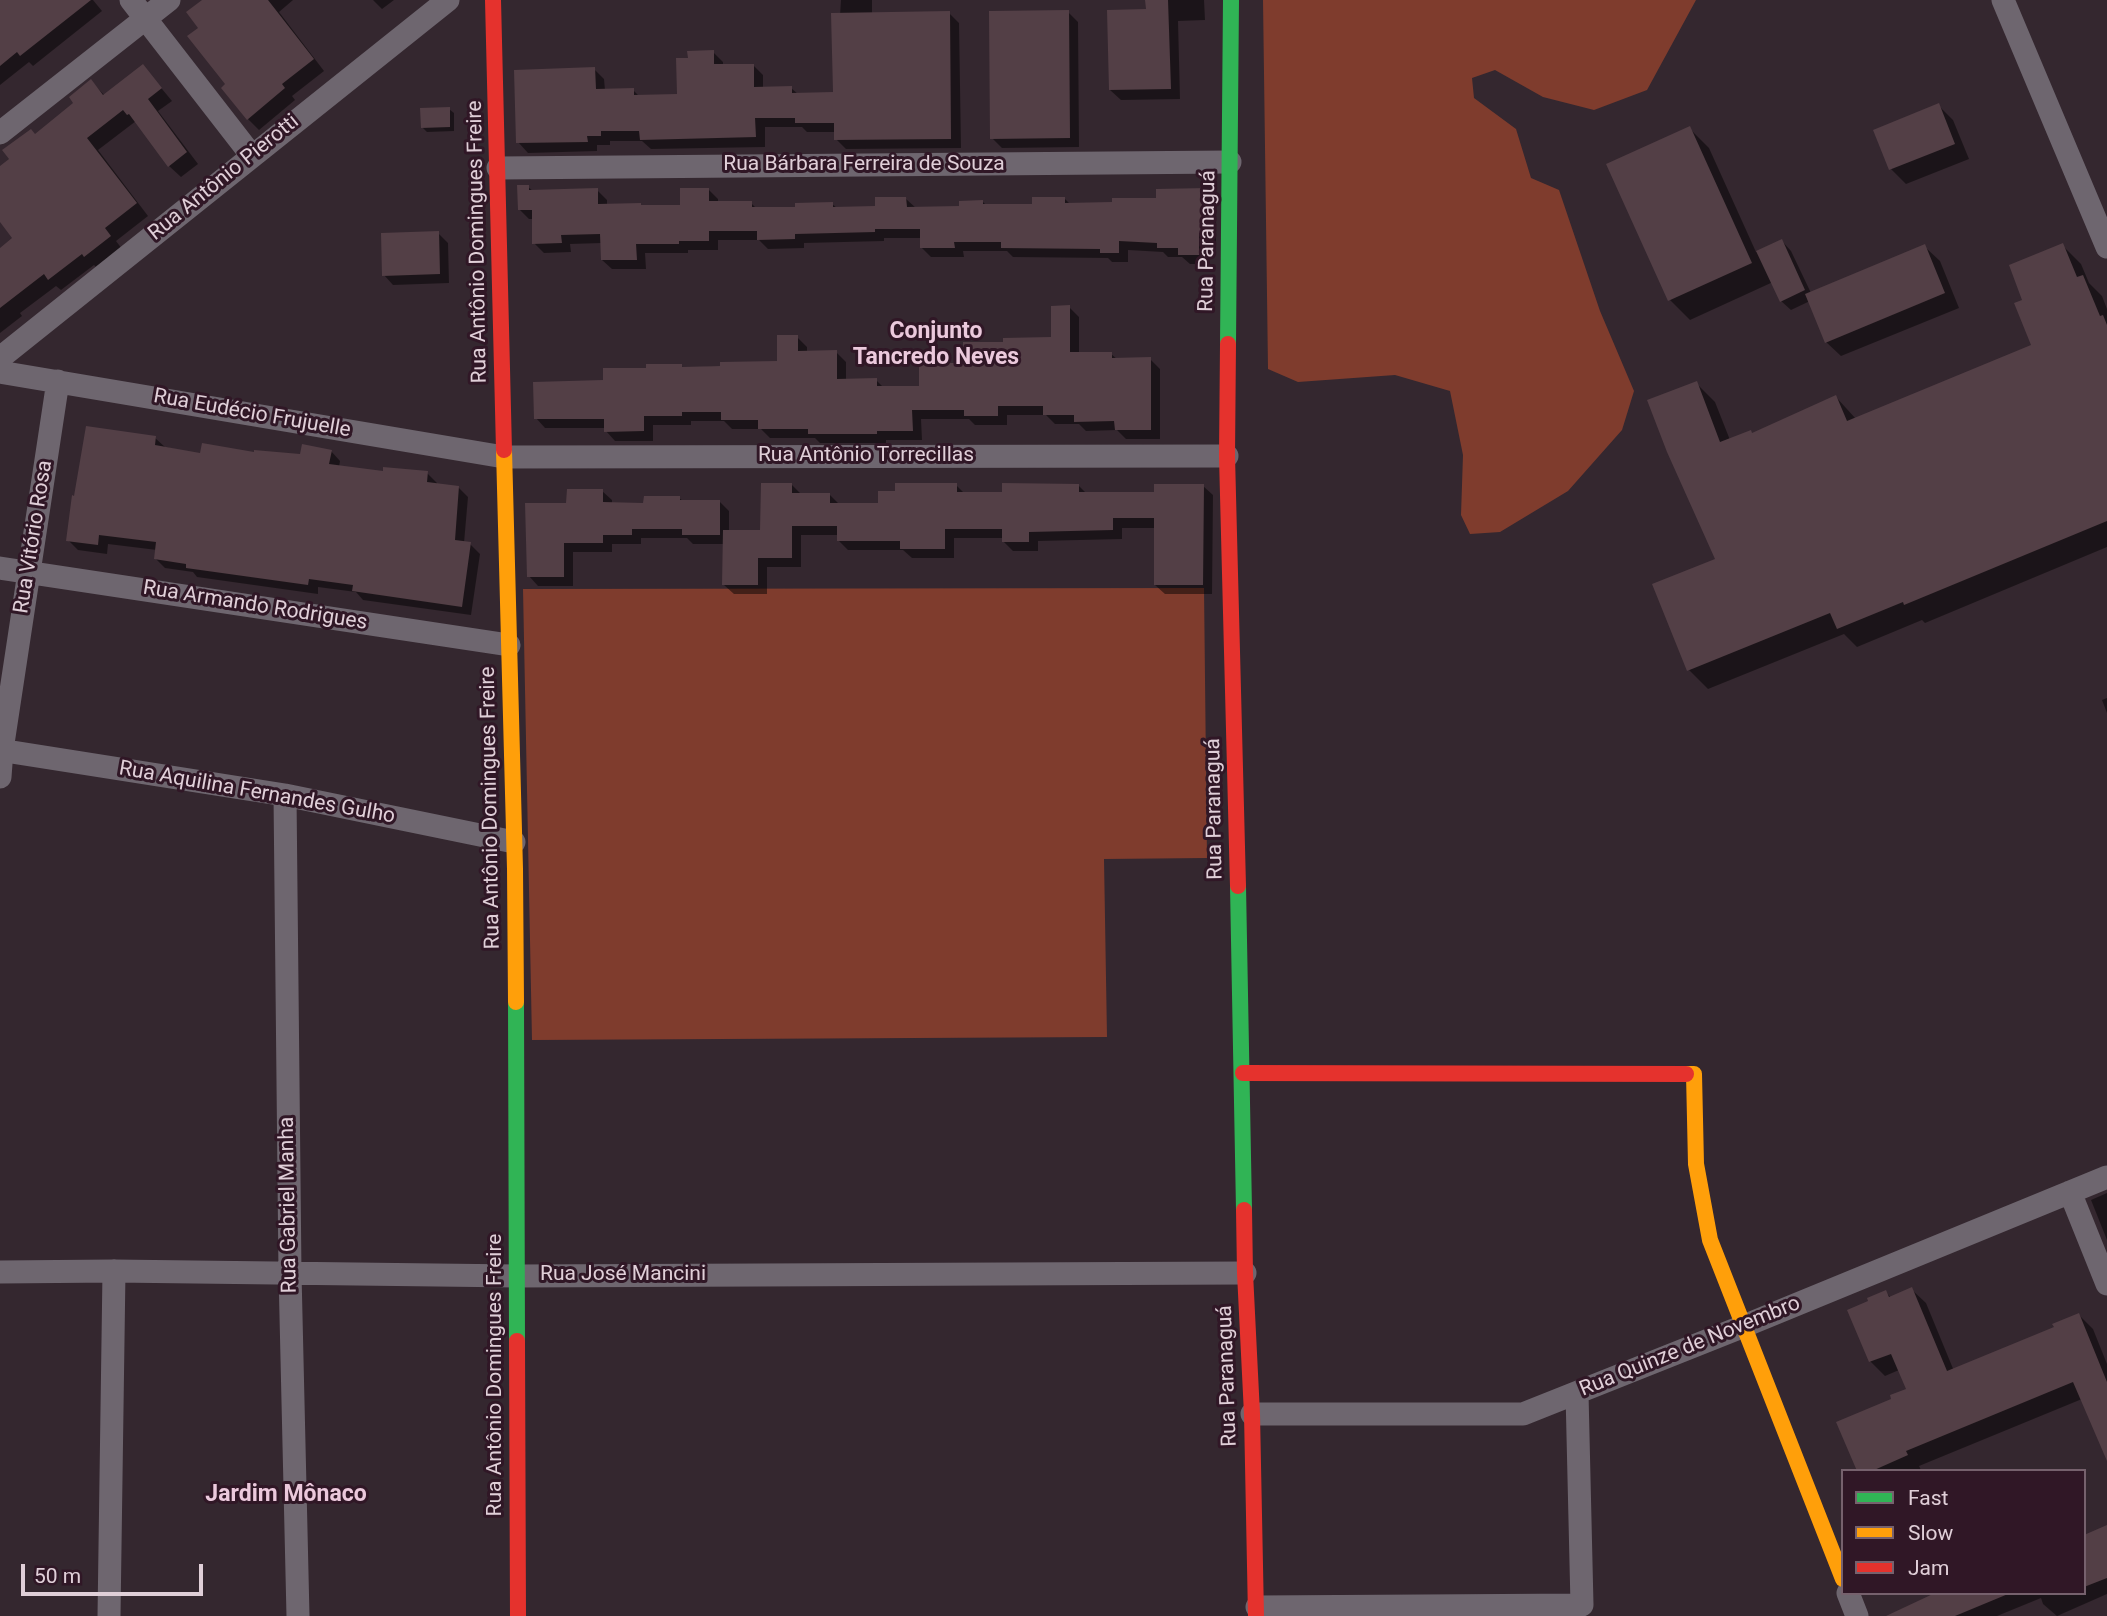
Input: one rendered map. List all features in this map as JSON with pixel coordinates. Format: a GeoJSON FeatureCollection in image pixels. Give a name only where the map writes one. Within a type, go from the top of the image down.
{"type":"FeatureCollection","features":[{"type":"Feature","properties":{"kind":"street"},"geometry":{"type":"LineString","coordinates":[[131,0],[252,156]]}},
{"type":"Feature","properties":{"kind":"street"},"geometry":{"type":"LineString","coordinates":[[0,133],[169,0]]}},
{"type":"Feature","properties":{"kind":"street","name":"Rua Antônio Pierotti"},"geometry":{"type":"LineString","coordinates":[[0,358],[448,0]]}},
{"type":"Feature","properties":{"kind":"street","name":"Rua Antônio Domingues Freire"},"geometry":{"type":"LineString","coordinates":[[494,0],[514,842],[518,1616]]}},
{"type":"Feature","properties":{"kind":"street","name":"Rua Paranaguá"},"geometry":{"type":"LineString","coordinates":[[1231,0],[1227,456],[1243,1073],[1245,1273],[1252,1415],[1256,1612]]}},
{"type":"Feature","properties":{"kind":"street"},"geometry":{"type":"LineString","coordinates":[[2003,0],[2107,247]]}},
{"type":"Feature","properties":{"kind":"street","name":"Rua Bárbara Ferreira de Souza"},"geometry":{"type":"LineString","coordinates":[[498,168],[1230,162]]}},
{"type":"Feature","properties":{"kind":"street","name":"Rua Eudécio Frujuelle"},"geometry":{"type":"LineString","coordinates":[[0,372],[504,457]]}},
{"type":"Feature","properties":{"kind":"street","name":"Rua Vitório Rosa"},"geometry":{"type":"LineString","coordinates":[[0,777],[1,750],[58,381]]}},
{"type":"Feature","properties":{"kind":"street","name":"Rua Antônio Torrecillas"},"geometry":{"type":"LineString","coordinates":[[504,457],[1227,456]]}},
{"type":"Feature","properties":{"kind":"street","name":"Rua Armando Rodrigues"},"geometry":{"type":"LineString","coordinates":[[0,568],[509,645]]}},
{"type":"Feature","properties":{"kind":"street","name":"Rua Aquilina Fernandes Gulho"},"geometry":{"type":"LineString","coordinates":[[1,750],[285,794],[514,842]]}},
{"type":"Feature","properties":{"kind":"street","name":"Rua Gabriel Manha"},"geometry":{"type":"LineString","coordinates":[[285,794],[290,1273],[298,1616]]}},
{"type":"Feature","properties":{"kind":"street"},"geometry":{"type":"LineString","coordinates":[[1243,1073],[1694,1074],[1696,1164],[1710,1240],[1841,1574]]}},
{"type":"Feature","properties":{"kind":"street","name":"Rua Quinze de Novembro"},"geometry":{"type":"LineString","coordinates":[[1252,1415],[1523,1414],[2107,1177]]}},
{"type":"Feature","properties":{"kind":"street"},"geometry":{"type":"LineString","coordinates":[[2070,1192],[2107,1284]]}},
{"type":"Feature","properties":{"kind":"street"},"geometry":{"type":"LineString","coordinates":[[109,1616],[114,1271]]}},
{"type":"Feature","properties":{"kind":"street","name":"Rua José Mancini"},"geometry":{"type":"LineString","coordinates":[[0,1272],[517,1276],[1245,1273]]}},
{"type":"Feature","properties":{"kind":"street"},"geometry":{"type":"LineString","coordinates":[[1256,1612],[1582,1605],[1577,1392]]}},
{"type":"Feature","properties":{"kind":"street"},"geometry":{"type":"LineString","coordinates":[[1849,1595],[1857,1616]]}},
{"type":"Feature","properties":{"kind":"shaded area"},"geometry":{"type":"Polygon","coordinates":[[[1263,0],[1696,0],[1647,90],[1594,110],[1543,97],[1495,70],[1472,78],[1474,98],[1516,129],[1531,178],[1559,190],[1600,311],[1634,391],[1622,430],[1568,491],[1500,532],[1470,534],[1461,515],[1463,455],[1450,391],[1395,375],[1298,382],[1268,369],[1263,0]]]}},
{"type":"Feature","properties":{"kind":"shaded area"},"geometry":{"type":"Polygon","coordinates":[[[1204,588],[1207,858],[1104,859],[1107,1037],[532,1040],[523,589],[1204,588]]]}},
{"type":"Feature","properties":{"kind":"building"},"geometry":{"type":"Polygon","coordinates":[[[0,0],[91,0],[20,56],[17,52],[0,66],[0,0]]]}},
{"type":"Feature","properties":{"kind":"building"},"geometry":{"type":"Polygon","coordinates":[[[202,0],[268,0],[314,59],[282,84],[285,88],[247,120],[221,88],[225,84],[187,36],[198,28],[186,12],[202,0]]]}},
{"type":"Feature","properties":{"kind":"building"},"geometry":{"type":"Polygon","coordinates":[[[1145,0],[1168,0],[1171,89],[1109,90],[1107,10],[1146,9],[1145,0]]]}},
{"type":"Feature","properties":{"kind":"building"},"geometry":{"type":"Polygon","coordinates":[[[1069,10],[1070,138],[990,139],[989,11],[1069,10]]]}},
{"type":"Feature","properties":{"kind":"building"},"geometry":{"type":"Polygon","coordinates":[[[950,11],[951,139],[834,140],[834,123],[795,123],[795,118],[755,118],[756,137],[640,140],[639,131],[601,131],[601,136],[587,136],[588,142],[516,143],[514,70],[595,67],[596,89],[634,88],[634,95],[677,94],[676,58],[688,58],[687,51],[714,50],[714,64],[754,64],[754,87],[792,86],[792,93],[833,92],[831,13],[950,11]]]}},
{"type":"Feature","properties":{"kind":"building"},"geometry":{"type":"Polygon","coordinates":[[[143,64],[162,88],[148,99],[187,152],[168,167],[129,114],[123,110],[87,138],[137,203],[105,228],[111,236],[84,257],[82,254],[48,280],[44,274],[0,308],[0,248],[12,238],[0,222],[0,166],[9,159],[2,150],[31,129],[35,134],[73,103],[69,97],[91,79],[103,95],[143,64]]]}},
{"type":"Feature","properties":{"kind":"building"},"geometry":{"type":"Polygon","coordinates":[[[1939,103],[1955,144],[1889,170],[1873,130],[1939,103]]]}},
{"type":"Feature","properties":{"kind":"building"},"geometry":{"type":"Polygon","coordinates":[[[450,107],[450,127],[421,128],[420,108],[450,107]]]}},
{"type":"Feature","properties":{"kind":"building"},"geometry":{"type":"Polygon","coordinates":[[[1690,126],[1752,263],[1668,301],[1606,164],[1690,126]]]}},
{"type":"Feature","properties":{"kind":"building"},"geometry":{"type":"Polygon","coordinates":[[[517,185],[529,185],[529,190],[598,188],[598,204],[641,205],[680,205],[680,188],[709,188],[709,201],[752,201],[752,207],[795,207],[795,203],[833,202],[833,207],[875,206],[875,197],[906,197],[907,207],[959,206],[959,201],[983,200],[983,204],[1032,204],[1032,197],[1065,197],[1065,203],[1112,202],[1112,198],[1156,198],[1156,189],[1207,188],[1207,233],[1199,233],[1199,255],[1178,255],[1178,248],[1157,248],[1157,243],[1119,241],[1119,253],[1100,253],[1100,249],[1001,248],[1001,242],[954,242],[955,248],[920,248],[920,229],[795,234],[795,239],[757,240],[757,231],[709,231],[709,241],[636,244],[637,260],[601,260],[600,234],[561,235],[562,243],[532,244],[532,210],[518,210],[517,185]]]}},
{"type":"Feature","properties":{"kind":"building"},"geometry":{"type":"Polygon","coordinates":[[[439,231],[440,274],[382,276],[381,233],[439,231]]]}},
{"type":"Feature","properties":{"kind":"building"},"geometry":{"type":"Polygon","coordinates":[[[1782,239],[1805,290],[1780,302],[1756,251],[1782,239]]]}},
{"type":"Feature","properties":{"kind":"building"},"geometry":{"type":"Polygon","coordinates":[[[2063,243],[2077,277],[2083,275],[2100,316],[2103,315],[2107,325],[2107,521],[1904,605],[1903,602],[1837,629],[1830,613],[1687,671],[1652,584],[1715,559],[1647,400],[1697,381],[1720,442],[1751,430],[1752,433],[1836,395],[1847,421],[2031,345],[2014,303],[2022,300],[2009,265],[2063,243]]]}},
{"type":"Feature","properties":{"kind":"building"},"geometry":{"type":"Polygon","coordinates":[[[1925,244],[1945,293],[1825,343],[1805,294],[1925,244]]]}},
{"type":"Feature","properties":{"kind":"building"},"geometry":{"type":"Polygon","coordinates":[[[1070,305],[1070,352],[1112,352],[1112,358],[1151,357],[1151,430],[1115,430],[1114,421],[1074,422],[1074,415],[1043,415],[1043,406],[998,406],[998,416],[964,416],[964,410],[912,410],[913,431],[877,431],[877,434],[808,434],[808,429],[758,429],[758,420],[721,420],[721,412],[644,416],[644,431],[604,432],[604,419],[534,419],[533,382],[603,380],[603,368],[646,368],[646,364],[682,364],[682,367],[720,366],[720,362],[777,361],[777,335],[798,335],[798,351],[837,350],[837,379],[877,378],[877,386],[919,386],[919,363],[963,363],[963,342],[1003,342],[1003,338],[1051,337],[1051,306],[1070,305]]]}},
{"type":"Feature","properties":{"kind":"building"},"geometry":{"type":"Polygon","coordinates":[[[86,426],[156,436],[155,445],[200,453],[202,443],[254,452],[300,454],[302,444],[332,450],[329,464],[383,471],[383,467],[428,471],[427,482],[459,486],[455,540],[471,542],[462,607],[352,591],[353,585],[309,579],[308,585],[186,568],[186,564],[154,559],[156,542],[99,535],[98,545],[66,541],[86,426]]]}},
{"type":"Feature","properties":{"kind":"building"},"geometry":{"type":"Polygon","coordinates":[[[761,483],[792,483],[792,493],[830,493],[830,503],[878,503],[878,491],[895,491],[895,483],[957,483],[957,492],[1002,492],[1002,483],[1079,484],[1079,492],[1154,492],[1154,484],[1204,484],[1203,585],[1154,585],[1154,518],[1113,518],[1113,530],[1029,532],[1029,542],[1002,542],[1002,529],[945,529],[945,549],[900,549],[900,541],[837,541],[837,526],[792,526],[792,558],[758,558],[758,585],[722,585],[723,530],[760,530],[761,483]]]}},
{"type":"Feature","properties":{"kind":"building"},"geometry":{"type":"Polygon","coordinates":[[[567,489],[603,489],[603,502],[643,503],[644,496],[680,496],[680,500],[720,500],[720,535],[682,535],[682,529],[632,529],[632,535],[603,535],[603,543],[564,543],[564,577],[527,577],[525,503],[566,503],[567,489]]]}},
{"type":"Feature","properties":{"kind":"building"},"geometry":{"type":"Polygon","coordinates":[[[1912,1287],[1947,1371],[2054,1327],[2052,1324],[2079,1313],[2107,1382],[2107,1461],[2073,1382],[1906,1451],[1908,1455],[1876,1469],[1856,1469],[1836,1422],[1891,1399],[1890,1395],[1906,1389],[1891,1354],[1869,1362],[1847,1310],[1886,1290],[1889,1297],[1912,1287]]]}},
{"type":"Feature","properties":{"kind":"building"},"geometry":{"type":"Polygon","coordinates":[[[2107,1525],[2107,1578],[2086,1586],[2086,1534],[2107,1525]]]}},
{"type":"Feature","properties":{"kind":"building"},"geometry":{"type":"Polygon","coordinates":[[[1931,1595],[2006,1595],[1955,1616],[1886,1616],[1931,1595]]]}},
{"type":"Feature","properties":{"kind":"traffic: fast"},"geometry":{"type":"LineString","coordinates":[[1228,344],[1231,0]]}},
{"type":"Feature","properties":{"kind":"traffic: fast"},"geometry":{"type":"LineString","coordinates":[[1238,886],[1244,1210]]}},
{"type":"Feature","properties":{"kind":"traffic: fast"},"geometry":{"type":"LineString","coordinates":[[516,1002],[517,1341]]}},
{"type":"Feature","properties":{"kind":"traffic: slow"},"geometry":{"type":"LineString","coordinates":[[504,450],[516,1002]]}},
{"type":"Feature","properties":{"kind":"traffic: slow"},"geometry":{"type":"LineString","coordinates":[[1686,1074],[1694,1074],[1696,1164],[1710,1240],[1841,1574]]}},
{"type":"Feature","properties":{"kind":"traffic: jam"},"geometry":{"type":"LineString","coordinates":[[493,0],[504,450]]}},
{"type":"Feature","properties":{"kind":"traffic: jam"},"geometry":{"type":"LineString","coordinates":[[1228,344],[1227,456],[1238,886]]}},
{"type":"Feature","properties":{"kind":"traffic: jam"},"geometry":{"type":"LineString","coordinates":[[1243,1073],[1686,1074]]}},
{"type":"Feature","properties":{"kind":"traffic: jam"},"geometry":{"type":"LineString","coordinates":[[1244,1210],[1256,1616]]}},
{"type":"Feature","properties":{"kind":"traffic: jam"},"geometry":{"type":"LineString","coordinates":[[517,1341],[518,1616]]}},
{"type":"Feature","properties":{"kind":"district","name":"Conjunto Tancredo Neves"},"geometry":{"type":"Point","coordinates":[936,345]}},
{"type":"Feature","properties":{"kind":"district","name":"Jardim Mônaco"},"geometry":{"type":"Point","coordinates":[286,1495]}}]}
